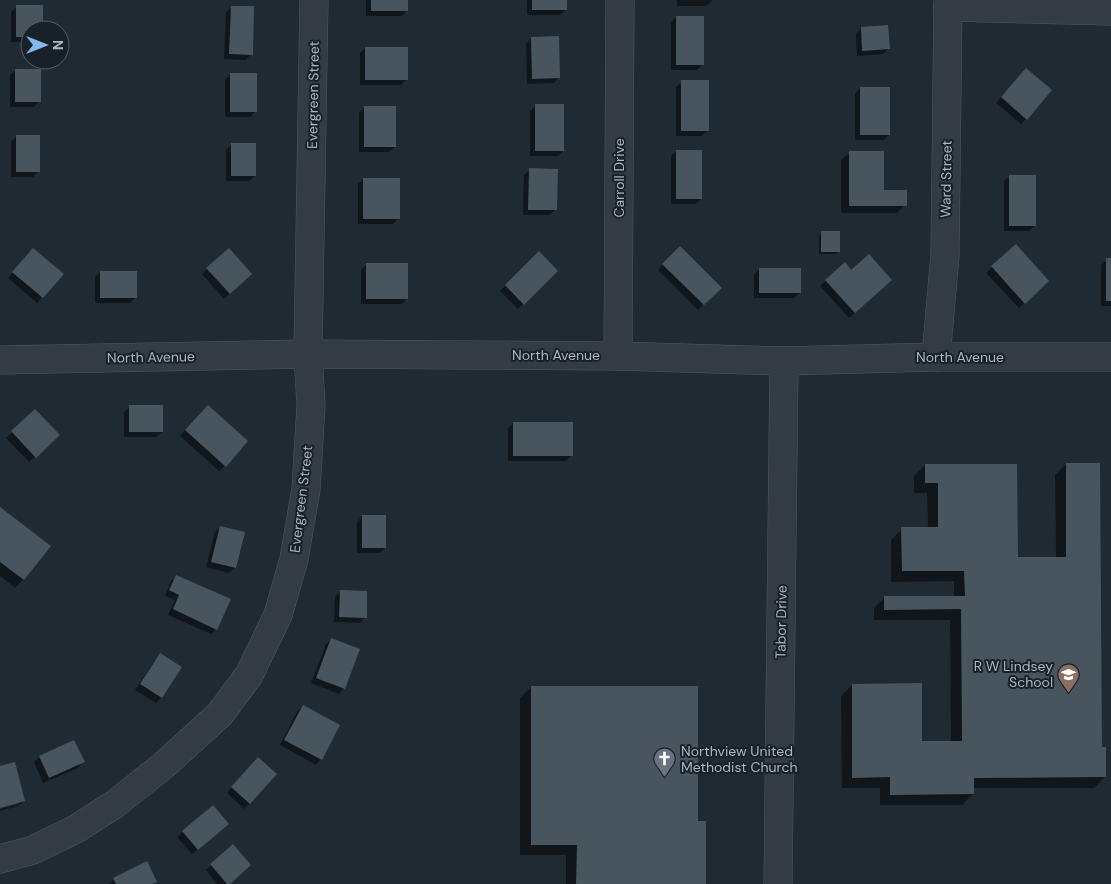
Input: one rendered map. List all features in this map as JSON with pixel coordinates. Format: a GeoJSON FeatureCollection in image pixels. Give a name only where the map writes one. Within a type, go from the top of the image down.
{"type":"FeatureCollection","features":[{"type":"Feature","properties":{"kind":"street","name":"Evergreen Street"},"geometry":{"type":"LineString","coordinates":[[0,858],[33,850],[76,830],[115,804],[164,764],[220,714],[249,675],[278,615],[294,560],[306,480],[311,405],[308,354],[314,0]]}},
{"type":"Feature","properties":{"kind":"street","name":"Carroll Drive"},"geometry":{"type":"LineString","coordinates":[[618,356],[620,0]]}},
{"type":"Feature","properties":{"kind":"street"},"geometry":{"type":"LineString","coordinates":[[948,3],[1111,11]]}},
{"type":"Feature","properties":{"kind":"street","name":"Ward Street"},"geometry":{"type":"LineString","coordinates":[[936,357],[945,255],[948,3]]}},
{"type":"Feature","properties":{"kind":"street","name":"North Avenue"},"geometry":{"type":"LineString","coordinates":[[0,360],[308,354],[618,356],[784,361],[936,357],[1111,357]]}},
{"type":"Feature","properties":{"kind":"street","name":"Tabor Drive"},"geometry":{"type":"LineString","coordinates":[[778,884],[784,361]]}},
{"type":"Feature","properties":{"kind":"building"},"geometry":{"type":"Polygon","coordinates":[[[371,0],[408,0],[408,11],[371,11],[371,0]]]}},
{"type":"Feature","properties":{"kind":"building"},"geometry":{"type":"Polygon","coordinates":[[[532,0],[567,0],[567,10],[532,10],[532,0]]]}},
{"type":"Feature","properties":{"kind":"building"},"geometry":{"type":"Polygon","coordinates":[[[16,5],[43,5],[43,20],[20,20],[20,37],[16,37],[16,5]]]}},
{"type":"Feature","properties":{"kind":"building"},"geometry":{"type":"Polygon","coordinates":[[[231,6],[254,6],[253,55],[229,54],[231,6]]]}},
{"type":"Feature","properties":{"kind":"building"},"geometry":{"type":"Polygon","coordinates":[[[676,16],[704,16],[704,65],[676,65],[676,16]]]}},
{"type":"Feature","properties":{"kind":"building"},"geometry":{"type":"Polygon","coordinates":[[[888,25],[890,49],[862,51],[861,27],[888,25]]]}},
{"type":"Feature","properties":{"kind":"building"},"geometry":{"type":"Polygon","coordinates":[[[559,36],[560,78],[532,79],[531,37],[559,36]]]}},
{"type":"Feature","properties":{"kind":"building"},"geometry":{"type":"Polygon","coordinates":[[[365,47],[408,47],[408,80],[365,80],[365,47]]]}},
{"type":"Feature","properties":{"kind":"building"},"geometry":{"type":"Polygon","coordinates":[[[1026,68],[1052,90],[1027,120],[1001,97],[1026,68]]]}},
{"type":"Feature","properties":{"kind":"building"},"geometry":{"type":"Polygon","coordinates":[[[15,69],[41,70],[41,102],[15,102],[15,69]]]}},
{"type":"Feature","properties":{"kind":"building"},"geometry":{"type":"Polygon","coordinates":[[[230,73],[257,73],[257,112],[230,112],[230,73]]]}},
{"type":"Feature","properties":{"kind":"building"},"geometry":{"type":"Polygon","coordinates":[[[681,80],[709,80],[709,131],[681,131],[681,80]]]}},
{"type":"Feature","properties":{"kind":"building"},"geometry":{"type":"Polygon","coordinates":[[[860,87],[890,87],[890,135],[860,135],[860,87]]]}},
{"type":"Feature","properties":{"kind":"building"},"geometry":{"type":"Polygon","coordinates":[[[535,104],[564,104],[564,151],[535,151],[535,104]]]}},
{"type":"Feature","properties":{"kind":"building"},"geometry":{"type":"Polygon","coordinates":[[[364,106],[396,106],[396,147],[364,147],[364,106]]]}},
{"type":"Feature","properties":{"kind":"building"},"geometry":{"type":"Polygon","coordinates":[[[16,135],[40,135],[40,172],[16,172],[16,135]]]}},
{"type":"Feature","properties":{"kind":"building"},"geometry":{"type":"Polygon","coordinates":[[[231,143],[256,143],[256,176],[231,176],[231,143]]]}},
{"type":"Feature","properties":{"kind":"building"},"geometry":{"type":"Polygon","coordinates":[[[676,150],[702,150],[702,199],[676,199],[676,150]]]}},
{"type":"Feature","properties":{"kind":"building"},"geometry":{"type":"Polygon","coordinates":[[[849,151],[884,151],[884,190],[907,190],[907,206],[849,206],[849,151]]]}},
{"type":"Feature","properties":{"kind":"building"},"geometry":{"type":"Polygon","coordinates":[[[529,168],[558,169],[557,210],[528,210],[529,168]]]}},
{"type":"Feature","properties":{"kind":"building"},"geometry":{"type":"Polygon","coordinates":[[[1009,175],[1036,175],[1036,226],[1009,226],[1009,175]]]}},
{"type":"Feature","properties":{"kind":"building"},"geometry":{"type":"Polygon","coordinates":[[[363,178],[400,178],[400,219],[363,219],[363,178]]]}},
{"type":"Feature","properties":{"kind":"building"},"geometry":{"type":"Polygon","coordinates":[[[821,231],[840,231],[840,252],[821,252],[821,231]]]}},
{"type":"Feature","properties":{"kind":"building"},"geometry":{"type":"Polygon","coordinates":[[[1016,244],[1049,281],[1025,304],[991,266],[1016,244]]]}},
{"type":"Feature","properties":{"kind":"building"},"geometry":{"type":"Polygon","coordinates":[[[680,246],[722,288],[704,305],[662,264],[680,246]]]}},
{"type":"Feature","properties":{"kind":"building"},"geometry":{"type":"Polygon","coordinates":[[[33,248],[64,274],[43,298],[12,272],[33,248]]]}},
{"type":"Feature","properties":{"kind":"building"},"geometry":{"type":"Polygon","coordinates":[[[229,248],[252,274],[230,294],[206,268],[229,248]]]}},
{"type":"Feature","properties":{"kind":"building"},"geometry":{"type":"Polygon","coordinates":[[[539,251],[558,271],[524,305],[505,285],[539,251]]]}},
{"type":"Feature","properties":{"kind":"building"},"geometry":{"type":"Polygon","coordinates":[[[869,254],[892,280],[855,313],[825,280],[845,262],[851,270],[869,254]]]}},
{"type":"Feature","properties":{"kind":"building"},"geometry":{"type":"Polygon","coordinates":[[[1106,258],[1111,258],[1111,301],[1106,301],[1106,258]]]}},
{"type":"Feature","properties":{"kind":"building"},"geometry":{"type":"Polygon","coordinates":[[[366,263],[408,263],[408,299],[366,299],[366,263]]]}},
{"type":"Feature","properties":{"kind":"building"},"geometry":{"type":"Polygon","coordinates":[[[759,268],[801,268],[801,293],[759,293],[759,268]]]}},
{"type":"Feature","properties":{"kind":"building"},"geometry":{"type":"Polygon","coordinates":[[[100,271],[137,271],[137,298],[100,298],[100,271]]]}},
{"type":"Feature","properties":{"kind":"building"},"geometry":{"type":"Polygon","coordinates":[[[129,405],[163,405],[163,432],[129,432],[129,405]]]}},
{"type":"Feature","properties":{"kind":"building"},"geometry":{"type":"Polygon","coordinates":[[[208,405],[248,441],[226,467],[185,430],[208,405]]]}},
{"type":"Feature","properties":{"kind":"building"},"geometry":{"type":"Polygon","coordinates":[[[35,409],[60,435],[36,458],[11,431],[35,409]]]}},
{"type":"Feature","properties":{"kind":"building"},"geometry":{"type":"Polygon","coordinates":[[[513,422],[573,422],[573,456],[513,456],[513,422]]]}},
{"type":"Feature","properties":{"kind":"building"},"geometry":{"type":"Polygon","coordinates":[[[1066,463],[1100,463],[1102,747],[1106,747],[1106,777],[974,778],[974,794],[890,795],[890,777],[852,778],[852,684],[922,683],[922,741],[962,741],[961,609],[884,610],[884,596],[965,596],[964,571],[902,571],[901,527],[938,527],[938,483],[925,483],[925,464],[1017,464],[1018,557],[1066,557],[1066,463]]]}},
{"type":"Feature","properties":{"kind":"building"},"geometry":{"type":"Polygon","coordinates":[[[0,507],[51,546],[24,580],[0,562],[0,507]]]}},
{"type":"Feature","properties":{"kind":"building"},"geometry":{"type":"Polygon","coordinates":[[[362,515],[386,515],[386,548],[362,548],[362,515]]]}},
{"type":"Feature","properties":{"kind":"building"},"geometry":{"type":"Polygon","coordinates":[[[220,526],[245,532],[236,568],[211,562],[220,526]]]}},
{"type":"Feature","properties":{"kind":"building"},"geometry":{"type":"Polygon","coordinates":[[[176,575],[231,599],[217,630],[173,609],[179,595],[169,590],[176,575]]]}},
{"type":"Feature","properties":{"kind":"building"},"geometry":{"type":"Polygon","coordinates":[[[340,590],[367,591],[367,618],[339,617],[340,590]]]}},
{"type":"Feature","properties":{"kind":"building"},"geometry":{"type":"Polygon","coordinates":[[[331,638],[360,649],[345,689],[316,678],[331,638]]]}},
{"type":"Feature","properties":{"kind":"building"},"geometry":{"type":"Polygon","coordinates":[[[160,653],[182,667],[162,698],[140,684],[160,653]]]}},
{"type":"Feature","properties":{"kind":"building"},"geometry":{"type":"Polygon","coordinates":[[[531,686],[698,686],[698,821],[706,821],[706,884],[576,884],[577,845],[531,845],[531,686]]]}},
{"type":"Feature","properties":{"kind":"building"},"geometry":{"type":"Polygon","coordinates":[[[303,705],[340,725],[322,760],[284,740],[303,705]]]}},
{"type":"Feature","properties":{"kind":"building"},"geometry":{"type":"Polygon","coordinates":[[[74,740],[85,762],[49,778],[39,756],[74,740]]]}},
{"type":"Feature","properties":{"kind":"building"},"geometry":{"type":"Polygon","coordinates":[[[258,757],[277,774],[250,804],[231,787],[258,757]]]}},
{"type":"Feature","properties":{"kind":"building"},"geometry":{"type":"Polygon","coordinates":[[[15,762],[25,801],[0,808],[0,766],[15,762]]]}},
{"type":"Feature","properties":{"kind":"building"},"geometry":{"type":"Polygon","coordinates":[[[213,805],[229,824],[198,850],[182,831],[213,805]]]}},
{"type":"Feature","properties":{"kind":"building"},"geometry":{"type":"Polygon","coordinates":[[[233,844],[251,865],[230,884],[227,884],[210,864],[233,844]]]}},
{"type":"Feature","properties":{"kind":"building"},"geometry":{"type":"Polygon","coordinates":[[[147,861],[157,882],[152,884],[116,884],[113,878],[147,861]]]}},
{"type":"Feature","properties":{"kind":"place","name":"R W Lindsey School"},"geometry":{"type":"Point","coordinates":[1069,693]}},
{"type":"Feature","properties":{"kind":"place","name":"Northview United Methodist Church"},"geometry":{"type":"Point","coordinates":[665,778]}}]}
